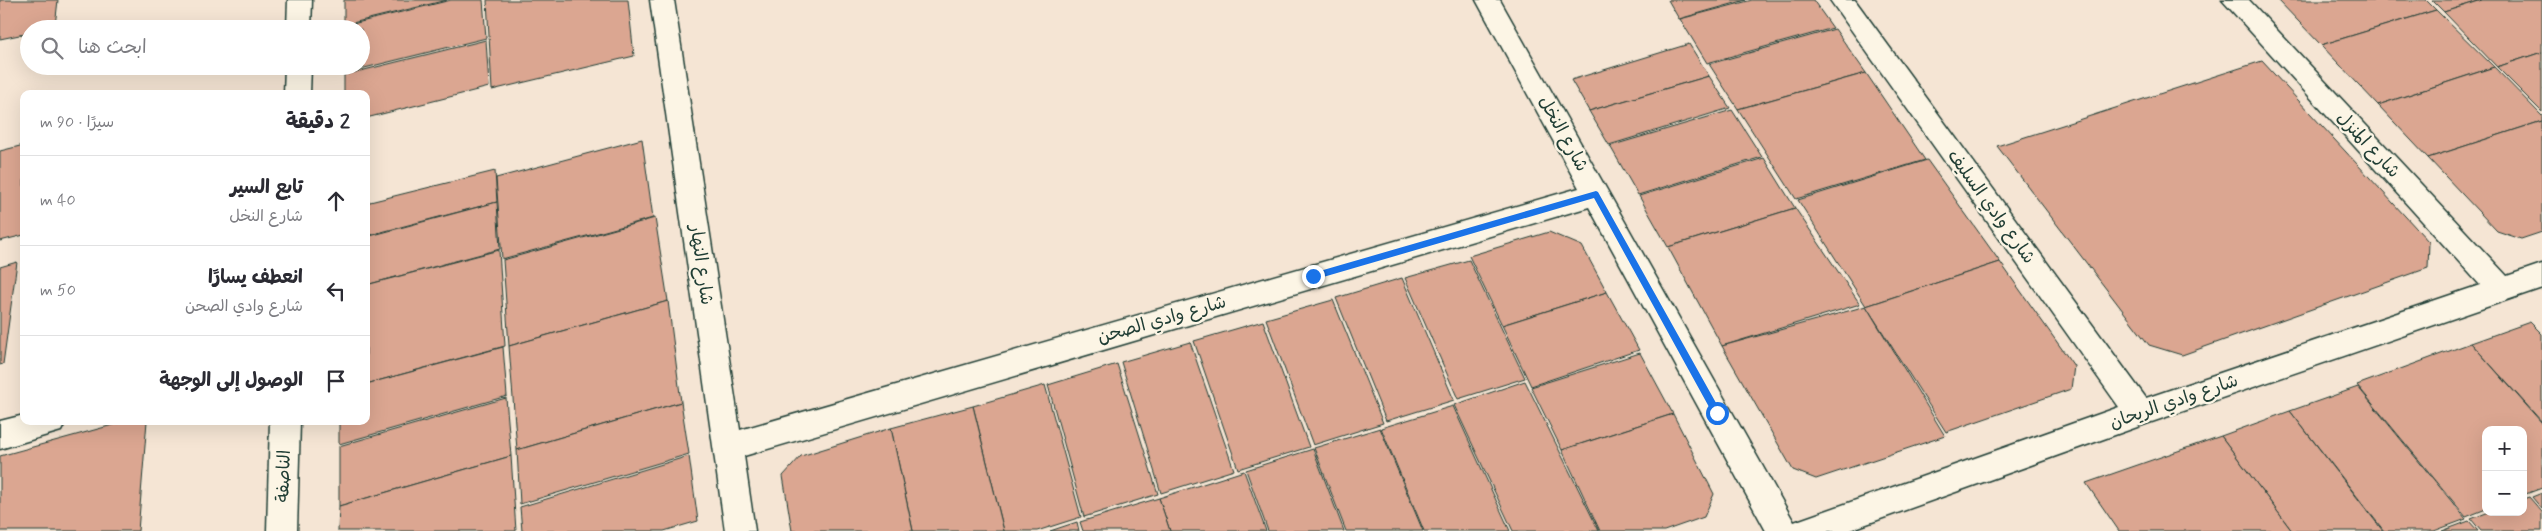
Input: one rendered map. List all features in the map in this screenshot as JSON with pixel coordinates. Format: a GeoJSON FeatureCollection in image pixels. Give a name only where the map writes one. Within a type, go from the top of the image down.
{"type":"FeatureCollection","features":[{"type":"Feature","properties":{"kind":"street"},"geometry":{"type":"LineString","coordinates":[[299,20],[300,0]]}},
{"type":"Feature","properties":{"kind":"street","name":"شارع النهار"},"geometry":{"type":"LineString","coordinates":[[662,0],[740,531]]}},
{"type":"Feature","properties":{"kind":"street","name":"شارع النخل"},"geometry":{"type":"LineString","coordinates":[[1488,0],[1783,531]]}},
{"type":"Feature","properties":{"kind":"street","name":"شارع وادي السليف"},"geometry":{"type":"LineString","coordinates":[[1842,0],[2140,413]]}},
{"type":"Feature","properties":{"kind":"street","name":"شارع المنزل"},"geometry":{"type":"LineString","coordinates":[[2234,0],[2502,290]]}},
{"type":"Feature","properties":{"kind":"street"},"geometry":{"type":"LineString","coordinates":[[297,90],[298,75]]}},
{"type":"Feature","properties":{"kind":"street","name":"شارع وادي الصحن"},"geometry":{"type":"LineString","coordinates":[[728,447],[1596,194]]}},
{"type":"Feature","properties":{"kind":"street","name":"شارع وادي الريحان"},"geometry":{"type":"LineString","coordinates":[[1806,531],[2140,413],[2542,276]]}},
{"type":"Feature","properties":{"kind":"street"},"geometry":{"type":"LineString","coordinates":[[0,435],[36,425]]}},
{"type":"Feature","properties":{"kind":"street","name":"الناصفة"},"geometry":{"type":"LineString","coordinates":[[282,531],[285,425]]}},
{"type":"Feature","properties":{"kind":"building"},"geometry":{"type":"Polygon","coordinates":[[[0,0],[58,0],[56,20],[20,20],[20,35],[0,39],[0,0]]]}},
{"type":"Feature","properties":{"kind":"building"},"geometry":{"type":"Polygon","coordinates":[[[344,0],[447,0],[365,20],[344,20],[344,0]]]}},
{"type":"Feature","properties":{"kind":"building"},"geometry":{"type":"Polygon","coordinates":[[[451,0],[483,0],[486,38],[370,67],[369,20],[451,0]]]}},
{"type":"Feature","properties":{"kind":"building"},"geometry":{"type":"Polygon","coordinates":[[[487,0],[628,0],[634,56],[492,90],[487,0]]]}},
{"type":"Feature","properties":{"kind":"building"},"geometry":{"type":"Polygon","coordinates":[[[1668,0],[1746,0],[1679,19],[1668,0]]]}},
{"type":"Feature","properties":{"kind":"building"},"geometry":{"type":"Polygon","coordinates":[[[1752,0],[1813,0],[1833,28],[1707,63],[1680,19],[1752,0]]]}},
{"type":"Feature","properties":{"kind":"building"},"geometry":{"type":"Polygon","coordinates":[[[2278,0],[2426,0],[2436,10],[2321,45],[2278,0]]]}},
{"type":"Feature","properties":{"kind":"building"},"geometry":{"type":"Polygon","coordinates":[[[2432,0],[2482,0],[2444,12],[2432,0]]]}},
{"type":"Feature","properties":{"kind":"building"},"geometry":{"type":"Polygon","coordinates":[[[2482,0],[2542,0],[2542,52],[2497,67],[2444,12],[2482,0]]]}},
{"type":"Feature","properties":{"kind":"building"},"geometry":{"type":"Polygon","coordinates":[[[2436,10],[2494,67],[2378,105],[2321,45],[2436,10]]]}},
{"type":"Feature","properties":{"kind":"building"},"geometry":{"type":"Polygon","coordinates":[[[1835,29],[1866,73],[1738,109],[1709,64],[1835,29]]]}},
{"type":"Feature","properties":{"kind":"building"},"geometry":{"type":"Polygon","coordinates":[[[486,40],[489,87],[370,117],[370,90],[344,90],[344,75],[370,75],[370,69],[486,40]]]}},
{"type":"Feature","properties":{"kind":"building"},"geometry":{"type":"Polygon","coordinates":[[[1689,44],[1709,76],[1589,111],[1571,80],[1689,44]]]}},
{"type":"Feature","properties":{"kind":"building"},"geometry":{"type":"Polygon","coordinates":[[[2542,52],[2542,112],[2497,67],[2542,52]]]}},
{"type":"Feature","properties":{"kind":"building"},"geometry":{"type":"Polygon","coordinates":[[[2262,61],[2429,242],[2428,268],[2182,355],[2149,345],[1997,146],[2262,61]]]}},
{"type":"Feature","properties":{"kind":"building"},"geometry":{"type":"Polygon","coordinates":[[[2494,67],[2542,116],[2542,121],[2428,158],[2378,105],[2494,67]]]}},
{"type":"Feature","properties":{"kind":"building"},"geometry":{"type":"Polygon","coordinates":[[[1866,73],[1925,160],[1796,199],[1738,109],[1866,73]]]}},
{"type":"Feature","properties":{"kind":"building"},"geometry":{"type":"Polygon","coordinates":[[[1709,76],[1730,108],[1609,145],[1589,111],[1709,76]]]}},
{"type":"Feature","properties":{"kind":"building"},"geometry":{"type":"Polygon","coordinates":[[[1732,110],[1762,157],[1638,195],[1610,146],[1732,110]]]}},
{"type":"Feature","properties":{"kind":"building"},"geometry":{"type":"Polygon","coordinates":[[[2542,121],[2542,232],[2521,239],[2497,231],[2428,158],[2542,121]]]}},
{"type":"Feature","properties":{"kind":"building"},"geometry":{"type":"Polygon","coordinates":[[[642,139],[653,218],[502,259],[496,178],[642,139]]]}},
{"type":"Feature","properties":{"kind":"building"},"geometry":{"type":"Polygon","coordinates":[[[20,146],[20,236],[0,241],[0,151],[20,146]]]}},
{"type":"Feature","properties":{"kind":"building"},"geometry":{"type":"Polygon","coordinates":[[[1764,158],[1795,208],[1668,247],[1639,196],[1764,158]]]}},
{"type":"Feature","properties":{"kind":"building"},"geometry":{"type":"Polygon","coordinates":[[[1927,160],[2000,262],[1866,306],[1798,200],[1927,160]]]}},
{"type":"Feature","properties":{"kind":"building"},"geometry":{"type":"Polygon","coordinates":[[[495,171],[497,202],[370,235],[370,202],[495,171]]]}},
{"type":"Feature","properties":{"kind":"building"},"geometry":{"type":"Polygon","coordinates":[[[497,202],[500,249],[370,284],[370,236],[497,202]]]}},
{"type":"Feature","properties":{"kind":"building"},"geometry":{"type":"Polygon","coordinates":[[[1795,208],[1860,304],[1722,346],[1668,247],[1795,208]]]}},
{"type":"Feature","properties":{"kind":"building"},"geometry":{"type":"Polygon","coordinates":[[[655,218],[668,301],[509,346],[503,260],[655,218]]]}},
{"type":"Feature","properties":{"kind":"building"},"geometry":{"type":"Polygon","coordinates":[[[1549,232],[1582,246],[1607,292],[1502,325],[1469,256],[1549,232]]]}},
{"type":"Feature","properties":{"kind":"building"},"geometry":{"type":"Polygon","coordinates":[[[499,250],[505,346],[370,383],[370,284],[499,250]]]}},
{"type":"Feature","properties":{"kind":"building"},"geometry":{"type":"Polygon","coordinates":[[[1469,260],[1525,378],[1458,399],[1405,278],[1469,260]]]}},
{"type":"Feature","properties":{"kind":"building"},"geometry":{"type":"Polygon","coordinates":[[[17,262],[3,364],[0,365],[0,267],[17,262]]]}},
{"type":"Feature","properties":{"kind":"building"},"geometry":{"type":"Polygon","coordinates":[[[2000,262],[2074,366],[2071,389],[1946,432],[1866,306],[2000,262]]]}},
{"type":"Feature","properties":{"kind":"building"},"geometry":{"type":"Polygon","coordinates":[[[1402,278],[1454,400],[1386,421],[1336,298],[1402,278]]]}},
{"type":"Feature","properties":{"kind":"building"},"geometry":{"type":"Polygon","coordinates":[[[1607,292],[1639,350],[1531,386],[1502,325],[1607,292]]]}},
{"type":"Feature","properties":{"kind":"building"},"geometry":{"type":"Polygon","coordinates":[[[1333,300],[1383,423],[1313,445],[1266,319],[1333,300]]]}},
{"type":"Feature","properties":{"kind":"building"},"geometry":{"type":"Polygon","coordinates":[[[668,301],[681,402],[517,450],[509,346],[668,301]]]}},
{"type":"Feature","properties":{"kind":"building"},"geometry":{"type":"Polygon","coordinates":[[[1866,306],[1945,436],[1816,479],[1793,470],[1722,346],[1866,306]]]}},
{"type":"Feature","properties":{"kind":"building"},"geometry":{"type":"Polygon","coordinates":[[[1263,321],[1309,447],[1238,469],[1194,341],[1263,321]]]}},
{"type":"Feature","properties":{"kind":"building"},"geometry":{"type":"Polygon","coordinates":[[[2530,322],[2542,334],[2542,422],[2471,343],[2530,322]]]}},
{"type":"Feature","properties":{"kind":"building"},"geometry":{"type":"Polygon","coordinates":[[[1190,342],[1234,470],[1161,493],[1121,362],[1190,342]]]}},
{"type":"Feature","properties":{"kind":"building"},"geometry":{"type":"Polygon","coordinates":[[[2471,343],[2542,423],[2542,488],[2527,494],[2527,426],[2482,426],[2482,511],[2466,517],[2357,385],[2471,343]]]}},
{"type":"Feature","properties":{"kind":"building"},"geometry":{"type":"Polygon","coordinates":[[[503,347],[507,396],[339,444],[339,425],[370,425],[370,383],[503,347]]]}},
{"type":"Feature","properties":{"kind":"building"},"geometry":{"type":"Polygon","coordinates":[[[1640,353],[1673,414],[1562,450],[1531,387],[1640,353]]]}},
{"type":"Feature","properties":{"kind":"building"},"geometry":{"type":"Polygon","coordinates":[[[1117,364],[1158,494],[1084,517],[1048,385],[1117,364]]]}},
{"type":"Feature","properties":{"kind":"building"},"geometry":{"type":"Polygon","coordinates":[[[1525,381],[1599,531],[1513,531],[1454,405],[1525,381]]]}},
{"type":"Feature","properties":{"kind":"building"},"geometry":{"type":"Polygon","coordinates":[[[1045,385],[1081,517],[1037,531],[1004,531],[973,406],[1045,385]]]}},
{"type":"Feature","properties":{"kind":"building"},"geometry":{"type":"Polygon","coordinates":[[[2358,387],[2466,519],[2434,531],[2384,531],[2290,411],[2358,387]]]}},
{"type":"Feature","properties":{"kind":"building"},"geometry":{"type":"Polygon","coordinates":[[[506,398],[511,456],[339,506],[339,446],[506,398]]]}},
{"type":"Feature","properties":{"kind":"building"},"geometry":{"type":"Polygon","coordinates":[[[681,402],[689,454],[520,504],[517,450],[681,402]]]}},
{"type":"Feature","properties":{"kind":"building"},"geometry":{"type":"Polygon","coordinates":[[[973,406],[1004,531],[913,531],[891,428],[973,406]]]}},
{"type":"Feature","properties":{"kind":"building"},"geometry":{"type":"Polygon","coordinates":[[[1453,406],[1510,531],[1424,531],[1381,428],[1453,406]]]}},
{"type":"Feature","properties":{"kind":"building"},"geometry":{"type":"Polygon","coordinates":[[[2290,411],[2383,531],[2292,531],[2221,436],[2290,411]]]}},
{"type":"Feature","properties":{"kind":"building"},"geometry":{"type":"Polygon","coordinates":[[[1673,414],[1714,494],[1704,517],[1664,531],[1600,531],[1562,450],[1673,414]]]}},
{"type":"Feature","properties":{"kind":"building"},"geometry":{"type":"Polygon","coordinates":[[[112,425],[147,425],[138,531],[0,531],[0,456],[112,425]]]}},
{"type":"Feature","properties":{"kind":"building"},"geometry":{"type":"Polygon","coordinates":[[[891,428],[913,531],[792,531],[783,476],[801,456],[891,428]]]}},
{"type":"Feature","properties":{"kind":"building"},"geometry":{"type":"Polygon","coordinates":[[[1380,428],[1423,531],[1346,531],[1314,448],[1380,428]]]}},
{"type":"Feature","properties":{"kind":"building"},"geometry":{"type":"Polygon","coordinates":[[[2221,436],[2292,531],[2119,531],[2086,483],[2221,436]]]}},
{"type":"Feature","properties":{"kind":"building"},"geometry":{"type":"Polygon","coordinates":[[[1313,449],[1344,531],[1268,531],[1246,470],[1313,449]]]}},
{"type":"Feature","properties":{"kind":"building"},"geometry":{"type":"Polygon","coordinates":[[[511,456],[516,531],[338,531],[339,506],[511,456]]]}},
{"type":"Feature","properties":{"kind":"building"},"geometry":{"type":"Polygon","coordinates":[[[689,456],[698,521],[664,531],[522,531],[520,507],[689,456]]]}},
{"type":"Feature","properties":{"kind":"building"},"geometry":{"type":"Polygon","coordinates":[[[1244,471],[1266,531],[1170,531],[1159,498],[1244,471]]]}},
{"type":"Feature","properties":{"kind":"building"},"geometry":{"type":"Polygon","coordinates":[[[2542,493],[2542,509],[2532,497],[2542,493]]]}},
{"type":"Feature","properties":{"kind":"building"},"geometry":{"type":"Polygon","coordinates":[[[2529,497],[2542,512],[2542,531],[2481,531],[2471,519],[2482,515],[2527,516],[2527,498],[2529,497]]]}},
{"type":"Feature","properties":{"kind":"building"},"geometry":{"type":"Polygon","coordinates":[[[1159,498],[1170,531],[1083,531],[1080,522],[1159,498]]]}},
{"type":"Feature","properties":{"kind":"building"},"geometry":{"type":"Polygon","coordinates":[[[2469,521],[2478,531],[2442,531],[2469,521]]]}},
{"type":"Feature","properties":{"kind":"building"},"geometry":{"type":"Polygon","coordinates":[[[1077,522],[1079,531],[1050,531],[1077,522]]]}},
{"type":"Feature","properties":{"kind":"route"},"geometry":{"type":"LineString","coordinates":[[1313,276],[1596,194],[1717,413]]}}]}
